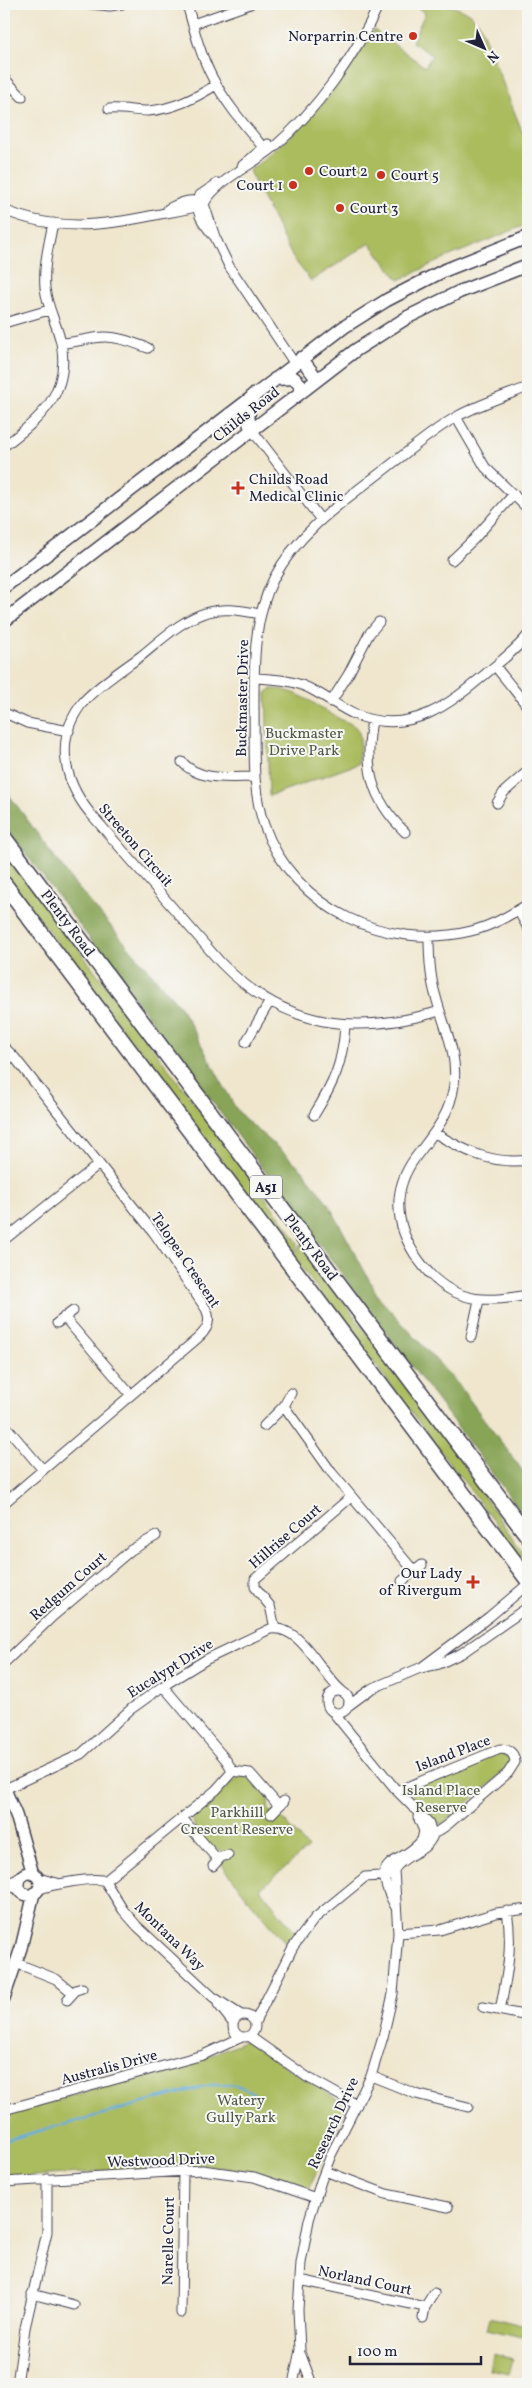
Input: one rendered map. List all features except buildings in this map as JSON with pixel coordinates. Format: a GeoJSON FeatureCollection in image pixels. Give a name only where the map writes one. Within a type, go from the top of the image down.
{"type":"FeatureCollection","features":[{"type":"Feature","properties":{"kind":"highway","name":"Plenty Road"},"geometry":{"type":"LineString","coordinates":[[4,838],[528,1536]]}},
{"type":"Feature","properties":{"kind":"highway","name":"Plenty Road"},"geometry":{"type":"LineString","coordinates":[[4,884],[528,1580]]}},
{"type":"Feature","properties":{"kind":"main road","name":"Childs Road"},"geometry":{"type":"LineString","coordinates":[[4,587],[344,327],[387,300],[443,271],[528,237]]}},
{"type":"Feature","properties":{"kind":"main road","name":"Childs Road"},"geometry":{"type":"LineString","coordinates":[[4,621],[356,350],[408,317],[459,292],[528,265]]}},
{"type":"Feature","properties":{"kind":"main road"},"geometry":{"type":"LineString","coordinates":[[298,361],[314,382]]}},
{"type":"Feature","properties":{"kind":"main road"},"geometry":{"type":"LineString","coordinates":[[275,378],[294,378],[301,385],[300,393]]}},
{"type":"Feature","properties":{"kind":"main road"},"geometry":{"type":"LineString","coordinates":[[252,430],[248,424],[248,414],[254,395]]}},
{"type":"Feature","properties":{"kind":"street"},"geometry":{"type":"LineString","coordinates":[[91,4],[110,6],[122,4]]}},
{"type":"Feature","properties":{"kind":"street"},"geometry":{"type":"LineString","coordinates":[[188,4],[206,64],[216,85],[265,150]]}},
{"type":"Feature","properties":{"kind":"street"},"geometry":{"type":"LineString","coordinates":[[193,24],[250,4]]}},
{"type":"Feature","properties":{"kind":"street"},"geometry":{"type":"LineString","coordinates":[[4,210],[53,223],[72,225],[107,224],[155,216],[180,203],[200,204],[226,180],[254,163],[265,150],[293,127],[318,100],[345,65],[380,4]]}},
{"type":"Feature","properties":{"kind":"street"},"geometry":{"type":"LineString","coordinates":[[4,78],[22,98]]}},
{"type":"Feature","properties":{"kind":"street"},"geometry":{"type":"LineString","coordinates":[[109,109],[148,111],[169,107],[194,98],[216,85]]}},
{"type":"Feature","properties":{"kind":"street"},"geometry":{"type":"LineString","coordinates":[[200,204],[215,237],[248,296],[298,361]]}},
{"type":"Feature","properties":{"kind":"street"},"geometry":{"type":"LineString","coordinates":[[4,446],[40,418],[54,400],[62,363],[61,343],[50,310],[45,279],[53,223]]}},
{"type":"Feature","properties":{"kind":"street"},"geometry":{"type":"LineString","coordinates":[[4,322],[50,310]]}},
{"type":"Feature","properties":{"kind":"street"},"geometry":{"type":"LineString","coordinates":[[61,343],[104,337],[123,340],[148,348]]}},
{"type":"Feature","properties":{"kind":"street","name":"Buckmaster Drive"},"geometry":{"type":"LineString","coordinates":[[528,387],[456,417],[321,520],[300,540],[274,578],[261,614],[254,654],[255,777],[260,812],[272,843],[289,869],[310,892],[331,908],[360,924],[391,934],[429,937],[473,930],[499,921],[528,904]]}},
{"type":"Feature","properties":{"kind":"street"},"geometry":{"type":"LineString","coordinates":[[456,417],[486,467],[528,508]]}},
{"type":"Feature","properties":{"kind":"street"},"geometry":{"type":"LineString","coordinates":[[252,430],[321,520]]}},
{"type":"Feature","properties":{"kind":"street"},"geometry":{"type":"LineString","coordinates":[[452,560],[514,494]]}},
{"type":"Feature","properties":{"kind":"street","name":"Streeton Circuit"},"geometry":{"type":"LineString","coordinates":[[261,614],[222,610],[210,611],[190,619],[91,695],[77,712],[66,744],[66,766],[72,788],[81,802],[221,963],[244,984],[270,1001],[305,1017],[345,1025],[396,1022],[440,1011]]}},
{"type":"Feature","properties":{"kind":"street"},"geometry":{"type":"LineString","coordinates":[[331,702],[370,634],[379,622]]}},
{"type":"Feature","properties":{"kind":"street"},"geometry":{"type":"LineString","coordinates":[[254,678],[294,682],[315,690],[345,710],[372,720],[408,720],[433,713],[455,700],[528,635]]}},
{"type":"Feature","properties":{"kind":"street"},"geometry":{"type":"LineString","coordinates":[[495,666],[528,707]]}},
{"type":"Feature","properties":{"kind":"street"},"geometry":{"type":"LineString","coordinates":[[7,714],[28,723],[69,731]]}},
{"type":"Feature","properties":{"kind":"street"},"geometry":{"type":"LineString","coordinates":[[372,720],[368,760],[374,790],[386,813],[404,832]]}},
{"type":"Feature","properties":{"kind":"street"},"geometry":{"type":"LineString","coordinates":[[182,762],[192,771],[206,776],[255,777]]}},
{"type":"Feature","properties":{"kind":"street"},"geometry":{"type":"LineString","coordinates":[[497,803],[504,792],[528,771]]}},
{"type":"Feature","properties":{"kind":"street"},"geometry":{"type":"LineString","coordinates":[[518,910],[528,928]]}},
{"type":"Feature","properties":{"kind":"street"},"geometry":{"type":"LineString","coordinates":[[429,937],[432,976],[440,1011],[451,1042],[455,1070],[451,1099],[435,1133],[416,1157],[405,1177],[399,1199],[400,1224],[414,1255],[434,1277],[451,1290],[479,1300],[500,1300],[528,1295]]}},
{"type":"Feature","properties":{"kind":"street"},"geometry":{"type":"LineString","coordinates":[[246,1042],[270,1001]]}},
{"type":"Feature","properties":{"kind":"street"},"geometry":{"type":"LineString","coordinates":[[314,1115],[334,1083],[344,1049],[345,1025]]}},
{"type":"Feature","properties":{"kind":"street","name":"Telopea Crescent"},"geometry":{"type":"LineString","coordinates":[[4,1047],[159,1239],[206,1309],[209,1318],[208,1326],[203,1334],[4,1503]]}},
{"type":"Feature","properties":{"kind":"street"},"geometry":{"type":"LineString","coordinates":[[435,1133],[457,1146],[485,1157],[509,1161],[528,1160]]}},
{"type":"Feature","properties":{"kind":"street"},"geometry":{"type":"LineString","coordinates":[[4,1240],[100,1164]]}},
{"type":"Feature","properties":{"kind":"street"},"geometry":{"type":"LineString","coordinates":[[471,1337],[479,1300]]}},
{"type":"Feature","properties":{"kind":"street"},"geometry":{"type":"LineString","coordinates":[[73,1311],[61,1320],[132,1395]]}},
{"type":"Feature","properties":{"kind":"street"},"geometry":{"type":"LineString","coordinates":[[264,1426],[284,1406],[291,1394]]}},
{"type":"Feature","properties":{"kind":"street"},"geometry":{"type":"LineString","coordinates":[[284,1406],[321,1459],[351,1496],[418,1568],[402,1581]]}},
{"type":"Feature","properties":{"kind":"street"},"geometry":{"type":"LineString","coordinates":[[4,1424],[43,1470]]}},
{"type":"Feature","properties":{"kind":"street","name":"Hillrise Court"},"geometry":{"type":"LineString","coordinates":[[275,1628],[270,1606],[255,1587],[255,1579],[351,1496]]}},
{"type":"Feature","properties":{"kind":"street","name":"Redgum Court"},"geometry":{"type":"LineString","coordinates":[[4,1664],[53,1616],[131,1550],[156,1536]]}},
{"type":"Feature","properties":{"kind":"street"},"geometry":{"type":"LineString","coordinates":[[420,1668],[489,1617],[528,1584]]}},
{"type":"Feature","properties":{"kind":"street"},"geometry":{"type":"LineString","coordinates":[[332,1711],[338,1713],[371,1689],[420,1668],[439,1664],[468,1650],[528,1607]]}},
{"type":"Feature","properties":{"kind":"street"},"geometry":{"type":"LineString","coordinates":[[275,1628],[286,1630],[295,1636],[334,1685],[349,1699],[345,1723],[350,1734]]}},
{"type":"Feature","properties":{"kind":"street","name":"Eucalypt Drive"},"geometry":{"type":"LineString","coordinates":[[4,1788],[81,1754],[131,1709],[163,1686],[207,1659],[266,1630],[275,1628]]}},
{"type":"Feature","properties":{"kind":"street"},"geometry":{"type":"LineString","coordinates":[[322,1668],[328,1697],[327,1706],[412,1807],[432,1839],[425,1846],[399,1863],[389,1875],[369,1876],[361,1879],[310,1924],[293,1948],[266,1999],[255,2025],[245,2037],[277,2055],[313,2081],[357,2105]]}},
{"type":"Feature","properties":{"kind":"street"},"geometry":{"type":"LineString","coordinates":[[163,1686],[226,1760],[231,1771]]}},
{"type":"Feature","properties":{"kind":"street"},"geometry":{"type":"LineString","coordinates":[[328,1697],[332,1692],[371,1689]]}},
{"type":"Feature","properties":{"kind":"street","name":"Island Place"},"geometry":{"type":"LineString","coordinates":[[397,1790],[495,1751],[504,1749],[512,1753],[515,1762],[511,1770],[447,1825],[429,1833]]}},
{"type":"Feature","properties":{"kind":"street"},"geometry":{"type":"LineString","coordinates":[[231,1771],[250,1773],[281,1803],[271,1814]]}},
{"type":"Feature","properties":{"kind":"street"},"geometry":{"type":"LineString","coordinates":[[4,1885],[59,1883],[97,1879],[105,1881],[225,1781],[231,1771]]}},
{"type":"Feature","properties":{"kind":"street"},"geometry":{"type":"LineString","coordinates":[[4,1788],[16,1815],[25,1847],[29,1884],[27,1916],[16,1963],[4,1998]]}},
{"type":"Feature","properties":{"kind":"street"},"geometry":{"type":"LineString","coordinates":[[182,1818],[215,1863],[228,1855]]}},
{"type":"Feature","properties":{"kind":"street","name":"Research Drive"},"geometry":{"type":"LineString","coordinates":[[294,2384],[300,2350],[298,2310],[306,2237],[325,2172],[371,2076],[393,1994],[398,1934],[396,1908],[389,1875]]}},
{"type":"Feature","properties":{"kind":"street","name":"Montana Way"},"geometry":{"type":"LineString","coordinates":[[105,1881],[132,1921],[213,1997],[233,2026],[236,2034],[245,2037]]}},
{"type":"Feature","properties":{"kind":"street"},"geometry":{"type":"LineString","coordinates":[[398,1934],[440,1930],[507,1911],[528,1909]]}},
{"type":"Feature","properties":{"kind":"street"},"geometry":{"type":"LineString","coordinates":[[500,2010],[510,1960],[511,1938],[507,1911]]}},
{"type":"Feature","properties":{"kind":"street"},"geometry":{"type":"LineString","coordinates":[[16,1963],[56,1979],[70,1996],[82,1988]]}},
{"type":"Feature","properties":{"kind":"street","name":"Montana Way"},"geometry":{"type":"LineString","coordinates":[[213,1997],[244,2015],[255,2025]]}},
{"type":"Feature","properties":{"kind":"street"},"geometry":{"type":"LineString","coordinates":[[221,2048],[233,2026],[244,2015],[266,1999]]}},
{"type":"Feature","properties":{"kind":"street"},"geometry":{"type":"LineString","coordinates":[[483,2007],[523,2015]]}},
{"type":"Feature","properties":{"kind":"street"},"geometry":{"type":"LineString","coordinates":[[255,2025],[277,2055]]}},
{"type":"Feature","properties":{"kind":"street","name":"Australis Drive"},"geometry":{"type":"LineString","coordinates":[[4,2110],[176,2063],[221,2048],[245,2037]]}},
{"type":"Feature","properties":{"kind":"street"},"geometry":{"type":"LineString","coordinates":[[371,2076],[416,2094],[468,2107]]}},
{"type":"Feature","properties":{"kind":"street","name":"Westwood Drive"},"geometry":{"type":"LineString","coordinates":[[4,2182],[183,2170],[236,2173],[270,2181],[316,2198]]}},
{"type":"Feature","properties":{"kind":"street","name":"Narelle Court"},"geometry":{"type":"LineString","coordinates":[[181,2313],[183,2170]]}},
{"type":"Feature","properties":{"kind":"street"},"geometry":{"type":"LineString","coordinates":[[325,2172],[386,2194],[448,2207]]}},
{"type":"Feature","properties":{"kind":"street"},"geometry":{"type":"LineString","coordinates":[[17,2384],[21,2347],[47,2232],[47,2179]]}},
{"type":"Feature","properties":{"kind":"street","name":"Norland Court"},"geometry":{"type":"LineString","coordinates":[[300,2280],[425,2307]]}},
{"type":"Feature","properties":{"kind":"street","name":"Norland Court"},"geometry":{"type":"LineString","coordinates":[[422,2318],[425,2307],[434,2292]]}},
{"type":"Feature","properties":{"kind":"street"},"geometry":{"type":"LineString","coordinates":[[32,2294],[74,2305]]}},
{"type":"Feature","properties":{"kind":"street","name":"Research Drive"},"geometry":{"type":"LineString","coordinates":[[300,2350],[312,2384]]}},
{"type":"Feature","properties":{"kind":"green space"},"geometry":{"type":"Polygon","coordinates":[[[420,4],[444,5],[460,9],[474,17],[479,23],[528,146],[528,224],[445,258],[399,280],[370,243],[311,281],[293,258],[249,171],[286,140],[319,107],[348,71],[374,30],[425,67],[432,55],[412,42],[425,13],[418,8],[420,4]]]}},
{"type":"Feature","properties":{"kind":"green space","name":"Buckmaster Drive Park"},"geometry":{"type":"Polygon","coordinates":[[[271,689],[289,691],[298,695],[356,727],[360,740],[358,764],[269,796],[266,693],[271,689]]]}},
{"type":"Feature","properties":{"kind":"green space"},"geometry":{"type":"Polygon","coordinates":[[[4,788],[73,882],[182,1009],[235,1107],[243,1117],[302,1169],[328,1203],[379,1298],[457,1383],[528,1478],[528,1521],[4,825],[4,788]]]}},
{"type":"Feature","properties":{"kind":"green space"},"geometry":{"type":"Polygon","coordinates":[[[4,850],[287,1226],[298,1243],[293,1255],[4,872],[4,850]]]}},
{"type":"Feature","properties":{"kind":"green space"},"geometry":{"type":"Polygon","coordinates":[[[300,1244],[454,1449],[474,1482],[528,1560],[525,1562],[294,1258],[300,1244]]]}},
{"type":"Feature","properties":{"kind":"green space","name":"Island Place Reserve"},"geometry":{"type":"Polygon","coordinates":[[[499,1753],[509,1757],[510,1763],[506,1770],[444,1823],[432,1821],[416,1806],[412,1793],[414,1788],[499,1753]]]}},
{"type":"Feature","properties":{"kind":"green space","name":"Parkhill Crescent Reserve"},"geometry":{"type":"Polygon","coordinates":[[[241,1775],[247,1776],[268,1798],[269,1812],[277,1812],[308,1848],[260,1889],[297,1934],[289,1945],[248,1899],[221,1863],[227,1859],[223,1852],[213,1847],[198,1833],[193,1822],[192,1817],[196,1812],[241,1775]]]}},
{"type":"Feature","properties":{"kind":"green space","name":"Watery Gully Park"},"geometry":{"type":"Polygon","coordinates":[[[244,2041],[263,2048],[287,2068],[339,2100],[344,2107],[343,2114],[309,2188],[305,2189],[257,2173],[203,2165],[4,2178],[4,2114],[193,2062],[244,2041]]]}},
{"type":"Feature","properties":{"kind":"green space"},"geometry":{"type":"Polygon","coordinates":[[[490,2317],[525,2326],[522,2337],[487,2329],[490,2317]]]}},
{"type":"Feature","properties":{"kind":"green space"},"geometry":{"type":"Polygon","coordinates":[[[493,2354],[513,2359],[509,2374],[490,2370],[493,2354]]]}},
{"type":"Feature","properties":{"kind":"waterway"},"geometry":{"type":"LineString","coordinates":[[63,2125],[206,2086],[231,2084],[242,2087],[254,2094]]}},
{"type":"Feature","properties":{"kind":"waterway"},"geometry":{"type":"LineString","coordinates":[[4,2141],[60,2125]]}},
{"type":"Feature","properties":{"kind":"place","name":"Norparrin Centre"},"geometry":{"type":"Point","coordinates":[413,36]}},
{"type":"Feature","properties":{"kind":"place","name":"Court 2"},"geometry":{"type":"Point","coordinates":[309,171]}},
{"type":"Feature","properties":{"kind":"place","name":"Court 5"},"geometry":{"type":"Point","coordinates":[381,175]}},
{"type":"Feature","properties":{"kind":"place","name":"Court 1"},"geometry":{"type":"Point","coordinates":[293,185]}},
{"type":"Feature","properties":{"kind":"place","name":"Court 3"},"geometry":{"type":"Point","coordinates":[340,208]}},
{"type":"Feature","properties":{"kind":"place","name":"Childs Road Medical Clinic"},"geometry":{"type":"Point","coordinates":[238,488]}},
{"type":"Feature","properties":{"kind":"place","name":"Our Lady of Rivergum"},"geometry":{"type":"Point","coordinates":[473,1582]}}]}
